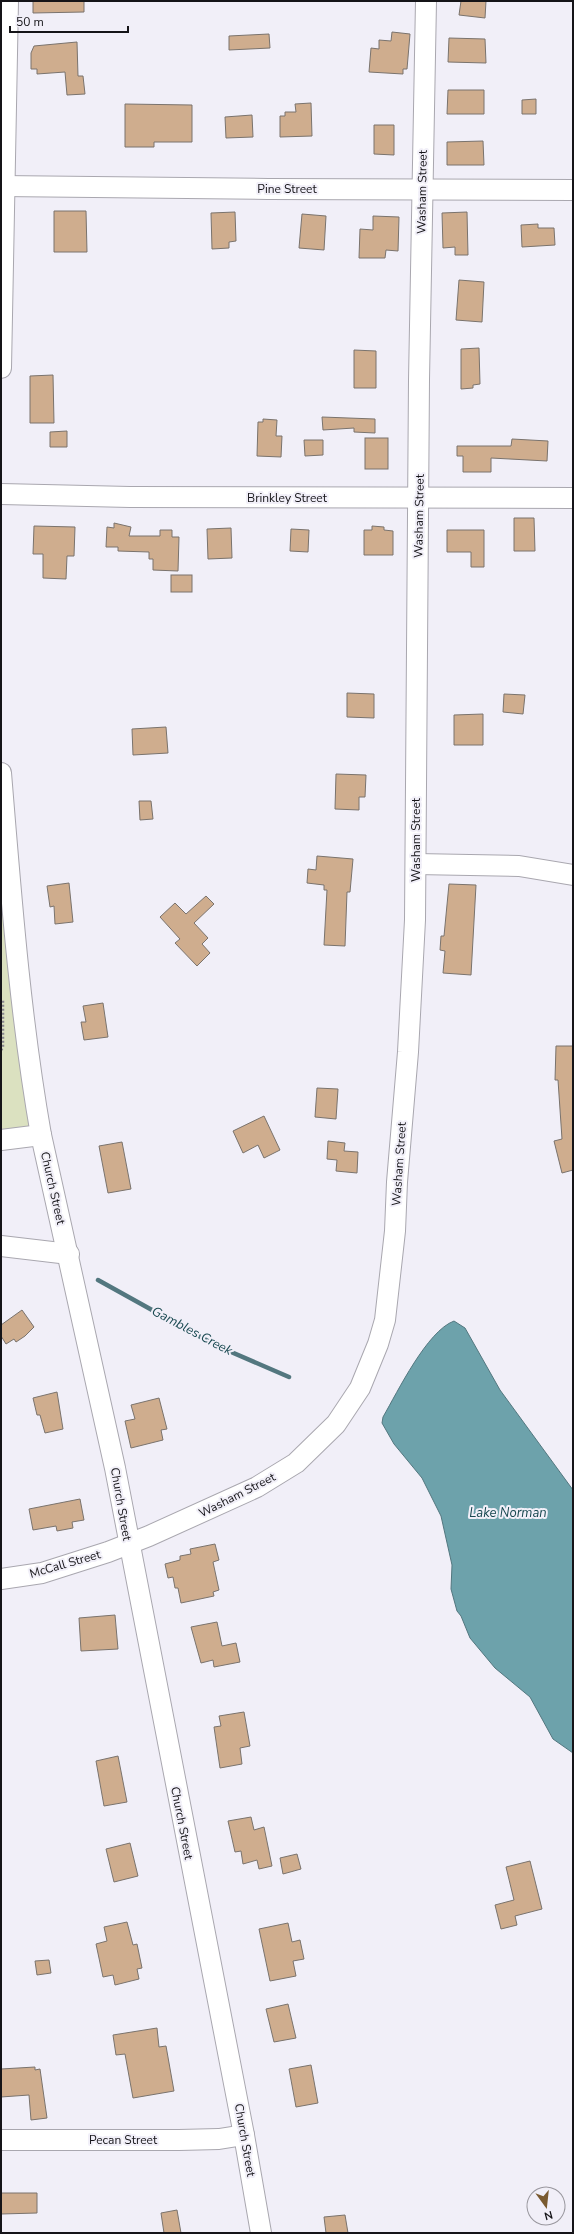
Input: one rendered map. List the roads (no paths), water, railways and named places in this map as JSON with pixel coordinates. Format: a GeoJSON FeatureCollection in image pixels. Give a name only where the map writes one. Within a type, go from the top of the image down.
{"type":"FeatureCollection","features":[{"type":"Feature","properties":{"kind":"street"},"geometry":{"type":"LineString","coordinates":[[1,368],[2,186],[8,1]]}},
{"type":"Feature","properties":{"kind":"street","name":"Washam Street"},"geometry":{"type":"LineString","coordinates":[[129,1544],[226,1503],[257,1487],[296,1463],[336,1424],[348,1408],[370,1366],[385,1320],[395,1231],[396,1182],[408,1052],[416,864],[422,189],[426,1]]}},
{"type":"Feature","properties":{"kind":"street","name":"Pine Street"},"geometry":{"type":"LineString","coordinates":[[2,186],[573,190]]}},
{"type":"Feature","properties":{"kind":"street","name":"Brinkley Street"},"geometry":{"type":"LineString","coordinates":[[1,494],[573,498]]}},
{"type":"Feature","properties":{"kind":"street","name":"Church Street"},"geometry":{"type":"LineString","coordinates":[[1,773],[25,1031],[41,1135],[69,1254],[115,1468],[244,2135],[261,2233]]}},
{"type":"Feature","properties":{"kind":"street"},"geometry":{"type":"LineString","coordinates":[[416,864],[519,866],[573,875]]}},
{"type":"Feature","properties":{"kind":"street"},"geometry":{"type":"LineString","coordinates":[[1,1140],[41,1135]]}},
{"type":"Feature","properties":{"kind":"street"},"geometry":{"type":"LineString","coordinates":[[1,1246],[69,1254]]}},
{"type":"Feature","properties":{"kind":"street","name":"McCall Street"},"geometry":{"type":"LineString","coordinates":[[1,1580],[42,1573],[129,1544]]}},
{"type":"Feature","properties":{"kind":"street","name":"Pecan Street"},"geometry":{"type":"LineString","coordinates":[[1,2140],[179,2140],[219,2139],[244,2135]]}},
{"type":"Feature","properties":{"kind":"water","name":"Lake Norman"},"geometry":{"type":"Polygon","coordinates":[[[454,1321],[465,1328],[500,1390],[573,1490],[573,1753],[553,1739],[530,1697],[495,1668],[470,1638],[461,1616],[457,1611],[451,1589],[452,1565],[441,1516],[422,1478],[394,1444],[382,1423],[383,1417],[414,1363],[434,1337],[444,1327],[454,1321]]]}},
{"type":"Feature","properties":{"kind":"waterway","name":"Gambles Creek"},"geometry":{"type":"LineString","coordinates":[[98,1280],[215,1345],[289,1377]]}}]}
